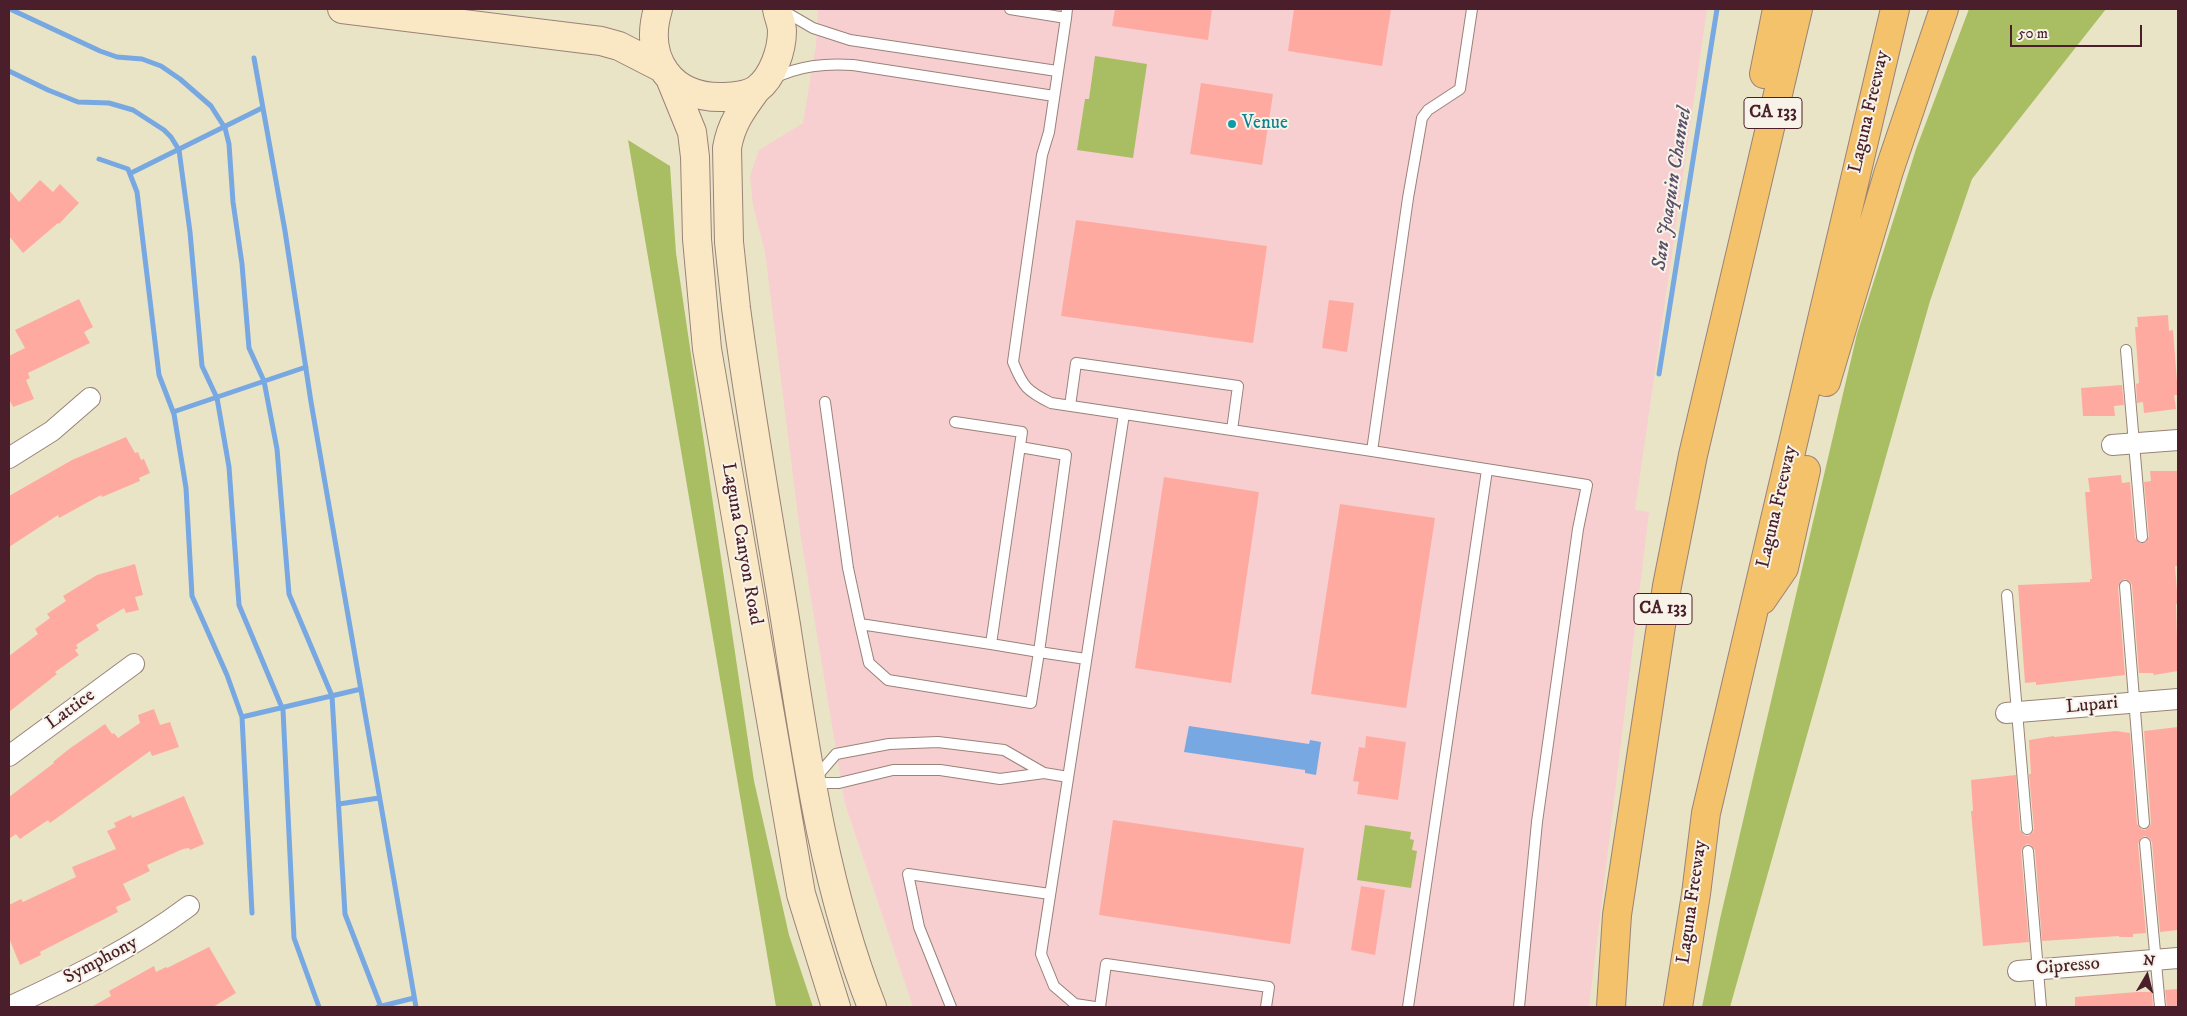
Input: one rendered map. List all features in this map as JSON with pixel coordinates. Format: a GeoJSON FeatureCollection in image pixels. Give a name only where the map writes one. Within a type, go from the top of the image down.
{"type":"FeatureCollection","features":[{"type":"Feature","properties":{"kind":"highway"},"geometry":{"type":"LineString","coordinates":[[1749,217],[1757,115],[1776,9]]}},
{"type":"Feature","properties":{"kind":"highway","name":"CA 133"},"geometry":{"type":"LineString","coordinates":[[1611,1007],[1617,916],[1667,586],[1693,456],[1798,9]]}},
{"type":"Feature","properties":{"kind":"highway","name":"Laguna Freeway"},"geometry":{"type":"LineString","coordinates":[[1678,1007],[1696,894],[1706,813],[1894,9]]}},
{"type":"Feature","properties":{"kind":"highway"},"geometry":{"type":"LineString","coordinates":[[1753,614],[1784,568],[1831,361],[1892,162],[1944,9]]}},
{"type":"Feature","properties":{"kind":"main road"},"geometry":{"type":"LineString","coordinates":[[342,9],[601,41],[620,46],[665,72],[693,94],[712,98],[733,97],[761,86]]}},
{"type":"Feature","properties":{"kind":"main road","name":"Laguna Canyon Road"},"geometry":{"type":"LineString","coordinates":[[658,9],[653,26],[654,42],[665,72],[687,118],[693,139],[697,240],[707,349],[734,516],[747,574],[801,894],[836,1007]]}},
{"type":"Feature","properties":{"kind":"main road","name":"Laguna Canyon Road"},"geometry":{"type":"LineString","coordinates":[[778,9],[782,30],[778,56],[761,86],[738,113],[730,133],[727,148],[729,242],[742,358],[811,782],[834,886],[872,1007]]}},
{"type":"Feature","properties":{"kind":"main road"},"geometry":{"type":"LineString","coordinates":[[786,801],[811,782]]}},
{"type":"Feature","properties":{"kind":"street"},"geometry":{"type":"LineString","coordinates":[[9,458],[52,431],[90,398]]}},
{"type":"Feature","properties":{"kind":"street"},"geometry":{"type":"LineString","coordinates":[[2112,445],[2178,440]]}},
{"type":"Feature","properties":{"kind":"street","name":"Lattice"},"geometry":{"type":"LineString","coordinates":[[9,756],[134,664]]}},
{"type":"Feature","properties":{"kind":"street","name":"Lupari"},"geometry":{"type":"LineString","coordinates":[[2011,713],[2178,699]]}},
{"type":"Feature","properties":{"kind":"street","name":"Symphony"},"geometry":{"type":"LineString","coordinates":[[9,1007],[97,965],[138,942],[189,906]]}},
{"type":"Feature","properties":{"kind":"street","name":"Cipresso"},"geometry":{"type":"LineString","coordinates":[[2018,971],[2178,958]]}},
{"type":"Feature","properties":{"kind":"lane"},"geometry":{"type":"LineString","coordinates":[[778,9],[814,28],[850,40],[1057,71]]}},
{"type":"Feature","properties":{"kind":"lane"},"geometry":{"type":"LineString","coordinates":[[1010,9],[1066,13],[1049,132],[1042,155],[1013,362],[1019,377],[1030,392],[1051,403],[1587,485],[1578,530],[1537,822],[1519,1007]]}},
{"type":"Feature","properties":{"kind":"lane"},"geometry":{"type":"LineString","coordinates":[[1372,451],[1412,172],[1422,118],[1428,110],[1460,89],[1472,9]]}},
{"type":"Feature","properties":{"kind":"lane"},"geometry":{"type":"LineString","coordinates":[[761,86],[790,70],[829,64],[853,65],[1054,96]]}},
{"type":"Feature","properties":{"kind":"lane"},"geometry":{"type":"LineString","coordinates":[[2126,350],[2142,536]]}},
{"type":"Feature","properties":{"kind":"lane"},"geometry":{"type":"LineString","coordinates":[[1070,406],[1076,363],[1238,386],[1232,430]]}},
{"type":"Feature","properties":{"kind":"lane"},"geometry":{"type":"LineString","coordinates":[[825,402],[848,568],[860,624],[870,663],[888,680],[1031,703],[1066,455],[1020,447]]}},
{"type":"Feature","properties":{"kind":"lane"},"geometry":{"type":"LineString","coordinates":[[1095,1007],[1075,1004],[1054,986],[1041,954],[1124,414]]}},
{"type":"Feature","properties":{"kind":"lane"},"geometry":{"type":"LineString","coordinates":[[954,422],[1022,432],[991,644]]}},
{"type":"Feature","properties":{"kind":"lane"},"geometry":{"type":"LineString","coordinates":[[1408,1007],[1487,470]]}},
{"type":"Feature","properties":{"kind":"lane"},"geometry":{"type":"LineString","coordinates":[[2125,586],[2144,823]]}},
{"type":"Feature","properties":{"kind":"lane"},"geometry":{"type":"LineString","coordinates":[[2007,595],[2011,713],[2027,829]]}},
{"type":"Feature","properties":{"kind":"lane"},"geometry":{"type":"LineString","coordinates":[[860,624],[1086,659]]}},
{"type":"Feature","properties":{"kind":"lane"},"geometry":{"type":"LineString","coordinates":[[811,782],[836,754],[889,744],[938,742],[1004,750],[1044,773]]}},
{"type":"Feature","properties":{"kind":"lane"},"geometry":{"type":"LineString","coordinates":[[811,782],[839,783],[893,770],[940,770],[1000,779],[1044,773],[1068,777]]}},
{"type":"Feature","properties":{"kind":"lane"},"geometry":{"type":"LineString","coordinates":[[2145,843],[2160,1007]]}},
{"type":"Feature","properties":{"kind":"lane"},"geometry":{"type":"LineString","coordinates":[[2028,851],[2041,1007]]}},
{"type":"Feature","properties":{"kind":"lane"},"geometry":{"type":"LineString","coordinates":[[951,1007],[919,927],[908,874],[1050,894]]}},
{"type":"Feature","properties":{"kind":"lane"},"geometry":{"type":"LineString","coordinates":[[1100,1007],[1106,964],[1269,987],[1266,1007]]}},
{"type":"Feature","properties":{"kind":"shaded area"},"geometry":{"type":"Polygon","coordinates":[[[818,9],[1707,9],[1635,510],[1649,512],[1589,1007],[913,1007],[845,804],[800,532],[765,252],[753,205],[750,176],[759,150],[803,123],[816,45],[818,9]]]}},
{"type":"Feature","properties":{"kind":"green space"},"geometry":{"type":"Polygon","coordinates":[[[1969,9],[2106,9],[1972,179],[1930,301],[1730,1007],[1702,1007],[1720,919],[1857,334],[1916,149],[1969,9]]]}},
{"type":"Feature","properties":{"kind":"green space"},"geometry":{"type":"Polygon","coordinates":[[[1095,56],[1147,64],[1133,158],[1077,150],[1085,99],[1089,99],[1095,56]]]}},
{"type":"Feature","properties":{"kind":"green space"},"geometry":{"type":"Polygon","coordinates":[[[628,140],[670,166],[676,253],[754,781],[789,935],[813,1007],[776,1007],[628,140]]]}},
{"type":"Feature","properties":{"kind":"green space"},"geometry":{"type":"Polygon","coordinates":[[[1365,825],[1411,832],[1410,839],[1414,840],[1412,850],[1417,851],[1411,888],[1357,880],[1365,825]]]}},
{"type":"Feature","properties":{"kind":"water"},"geometry":{"type":"Polygon","coordinates":[[[1189,726],[1309,744],[1310,740],[1321,742],[1316,775],[1305,773],[1305,770],[1184,752],[1189,726]]]}},
{"type":"Feature","properties":{"kind":"building"},"geometry":{"type":"Polygon","coordinates":[[[1115,9],[1212,9],[1208,40],[1112,26],[1115,9]]]}},
{"type":"Feature","properties":{"kind":"building"},"geometry":{"type":"Polygon","coordinates":[[[1294,9],[1391,9],[1382,66],[1288,51],[1294,9]]]}},
{"type":"Feature","properties":{"kind":"building","name":"Venue"},"geometry":{"type":"Polygon","coordinates":[[[1201,83],[1273,94],[1262,165],[1190,154],[1201,83]]]}},
{"type":"Feature","properties":{"kind":"building"},"geometry":{"type":"Polygon","coordinates":[[[40,180],[53,192],[60,184],[79,203],[59,224],[23,253],[9,236],[9,190],[19,202],[40,180]]]}},
{"type":"Feature","properties":{"kind":"building"},"geometry":{"type":"Polygon","coordinates":[[[1076,220],[1267,246],[1253,343],[1061,316],[1076,220]]]}},
{"type":"Feature","properties":{"kind":"building"},"geometry":{"type":"Polygon","coordinates":[[[79,299],[93,327],[84,332],[90,343],[28,373],[30,378],[26,380],[34,399],[13,407],[9,399],[9,356],[25,348],[15,330],[79,299]]]}},
{"type":"Feature","properties":{"kind":"building"},"geometry":{"type":"Polygon","coordinates":[[[1329,300],[1354,303],[1347,352],[1322,348],[1329,300]]]}},
{"type":"Feature","properties":{"kind":"building"},"geometry":{"type":"Polygon","coordinates":[[[2168,315],[2169,331],[2173,330],[2178,395],[2174,395],[2176,409],[2144,413],[2143,402],[2137,403],[2136,384],[2139,383],[2135,327],[2138,327],[2137,317],[2168,315]]]}},
{"type":"Feature","properties":{"kind":"building"},"geometry":{"type":"Polygon","coordinates":[[[2122,385],[2124,405],[2114,406],[2115,416],[2083,416],[2081,388],[2122,385]]]}},
{"type":"Feature","properties":{"kind":"building"},"geometry":{"type":"Polygon","coordinates":[[[126,437],[135,453],[138,452],[141,460],[144,459],[150,473],[139,478],[140,481],[102,497],[101,495],[59,518],[58,515],[9,547],[9,496],[72,460],[126,437]]]}},
{"type":"Feature","properties":{"kind":"building"},"geometry":{"type":"Polygon","coordinates":[[[2150,471],[2178,471],[2178,566],[2175,566],[2178,604],[2176,604],[2178,671],[2154,675],[2153,673],[2139,673],[2132,585],[2125,579],[2121,581],[2118,587],[2125,675],[2036,685],[2036,682],[2025,683],[2018,585],[2090,582],[2090,579],[2092,579],[2085,492],[2090,492],[2088,478],[2121,475],[2122,483],[2130,482],[2135,538],[2140,543],[2146,542],[2149,536],[2144,482],[2151,481],[2150,471]]]}},
{"type":"Feature","properties":{"kind":"building"},"geometry":{"type":"Polygon","coordinates":[[[1164,477],[1259,492],[1231,683],[1135,668],[1164,477]]]}},
{"type":"Feature","properties":{"kind":"building"},"geometry":{"type":"Polygon","coordinates":[[[1340,504],[1435,518],[1406,708],[1311,694],[1340,504]]]}},
{"type":"Feature","properties":{"kind":"building"},"geometry":{"type":"Polygon","coordinates":[[[135,564],[143,595],[135,597],[139,610],[126,613],[124,608],[96,625],[99,630],[76,645],[78,648],[75,650],[79,655],[55,672],[57,674],[9,712],[9,656],[38,634],[35,629],[50,618],[47,614],[66,601],[63,596],[97,575],[135,564]]]}},
{"type":"Feature","properties":{"kind":"building"},"geometry":{"type":"Polygon","coordinates":[[[154,709],[160,725],[170,722],[179,747],[152,756],[150,751],[50,823],[48,820],[20,839],[16,834],[9,839],[9,797],[54,763],[69,749],[105,724],[112,734],[114,733],[118,738],[140,723],[138,715],[154,709]]]}},
{"type":"Feature","properties":{"kind":"building"},"geometry":{"type":"Polygon","coordinates":[[[2178,727],[2178,930],[2160,932],[2152,842],[2145,836],[2141,838],[2138,844],[2146,933],[2133,934],[2133,937],[2119,936],[2042,941],[2035,850],[2031,845],[2027,844],[2022,848],[2021,852],[2029,942],[1983,946],[1971,811],[1973,811],[1971,780],[2016,775],[2020,830],[2024,835],[2028,836],[2033,832],[2034,828],[2029,774],[2031,774],[2029,740],[2116,731],[2130,733],[2137,824],[2141,829],[2145,830],[2150,826],[2151,822],[2144,731],[2178,727]]]}},
{"type":"Feature","properties":{"kind":"building"},"geometry":{"type":"Polygon","coordinates":[[[1366,736],[1406,742],[1398,800],[1357,794],[1359,782],[1353,781],[1359,747],[1365,748],[1366,736]]]}},
{"type":"Feature","properties":{"kind":"building"},"geometry":{"type":"Polygon","coordinates":[[[184,796],[204,844],[190,850],[189,848],[183,849],[147,865],[150,871],[123,884],[131,900],[116,907],[118,912],[40,952],[41,955],[20,965],[9,938],[9,905],[21,899],[23,902],[76,877],[72,867],[116,849],[107,831],[116,827],[114,823],[131,815],[132,818],[184,796]]]}},
{"type":"Feature","properties":{"kind":"building"},"geometry":{"type":"Polygon","coordinates":[[[1113,820],[1304,848],[1290,944],[1099,915],[1113,820]]]}},
{"type":"Feature","properties":{"kind":"building"},"geometry":{"type":"Polygon","coordinates":[[[1361,886],[1385,890],[1375,955],[1351,950],[1361,886]]]}},
{"type":"Feature","properties":{"kind":"building"},"geometry":{"type":"Polygon","coordinates":[[[209,947],[236,993],[213,1007],[91,1007],[111,996],[109,991],[154,966],[156,972],[209,947]]]}},
{"type":"Feature","properties":{"kind":"building"},"geometry":{"type":"Polygon","coordinates":[[[2178,989],[2178,1007],[2167,1007],[2165,990],[2178,989]]]}},
{"type":"Feature","properties":{"kind":"building"},"geometry":{"type":"Polygon","coordinates":[[[2152,992],[2153,1007],[2075,1007],[2075,997],[2152,992]]]}},
{"type":"Feature","properties":{"kind":"waterway"},"geometry":{"type":"LineString","coordinates":[[10,9],[100,51],[117,57],[142,59],[161,66],[180,79],[211,106],[225,128],[229,144],[233,202],[242,264],[249,348],[264,381],[277,449],[289,594],[332,696],[345,914],[381,1007]]}},
{"type":"Feature","properties":{"kind":"waterway","name":"San Joaquin Channel"},"geometry":{"type":"LineString","coordinates":[[1659,374],[1717,9]]}},
{"type":"Feature","properties":{"kind":"waterway"},"geometry":{"type":"LineString","coordinates":[[254,58],[285,231],[311,402],[416,1007]]}},
{"type":"Feature","properties":{"kind":"waterway"},"geometry":{"type":"LineString","coordinates":[[9,71],[78,102],[109,103],[133,110],[164,130],[179,150],[190,232],[202,366],[217,398],[229,467],[239,605],[283,710],[294,938],[319,1007]]}},
{"type":"Feature","properties":{"kind":"waterway"},"geometry":{"type":"LineString","coordinates":[[131,173],[262,108]]}},
{"type":"Feature","properties":{"kind":"waterway"},"geometry":{"type":"LineString","coordinates":[[99,159],[128,169],[137,192],[159,375],[174,414],[186,488],[192,596],[227,675],[242,717],[252,913]]}},
{"type":"Feature","properties":{"kind":"waterway"},"geometry":{"type":"LineString","coordinates":[[173,412],[306,367]]}},
{"type":"Feature","properties":{"kind":"waterway"},"geometry":{"type":"LineString","coordinates":[[242,717],[361,689]]}},
{"type":"Feature","properties":{"kind":"waterway"},"geometry":{"type":"LineString","coordinates":[[339,804],[379,798]]}},
{"type":"Feature","properties":{"kind":"waterway"},"geometry":{"type":"LineString","coordinates":[[378,1007],[414,998]]}},
{"type":"Feature","properties":{"kind":"place","name":"Venue"},"geometry":{"type":"Point","coordinates":[1232,124]}}]}
